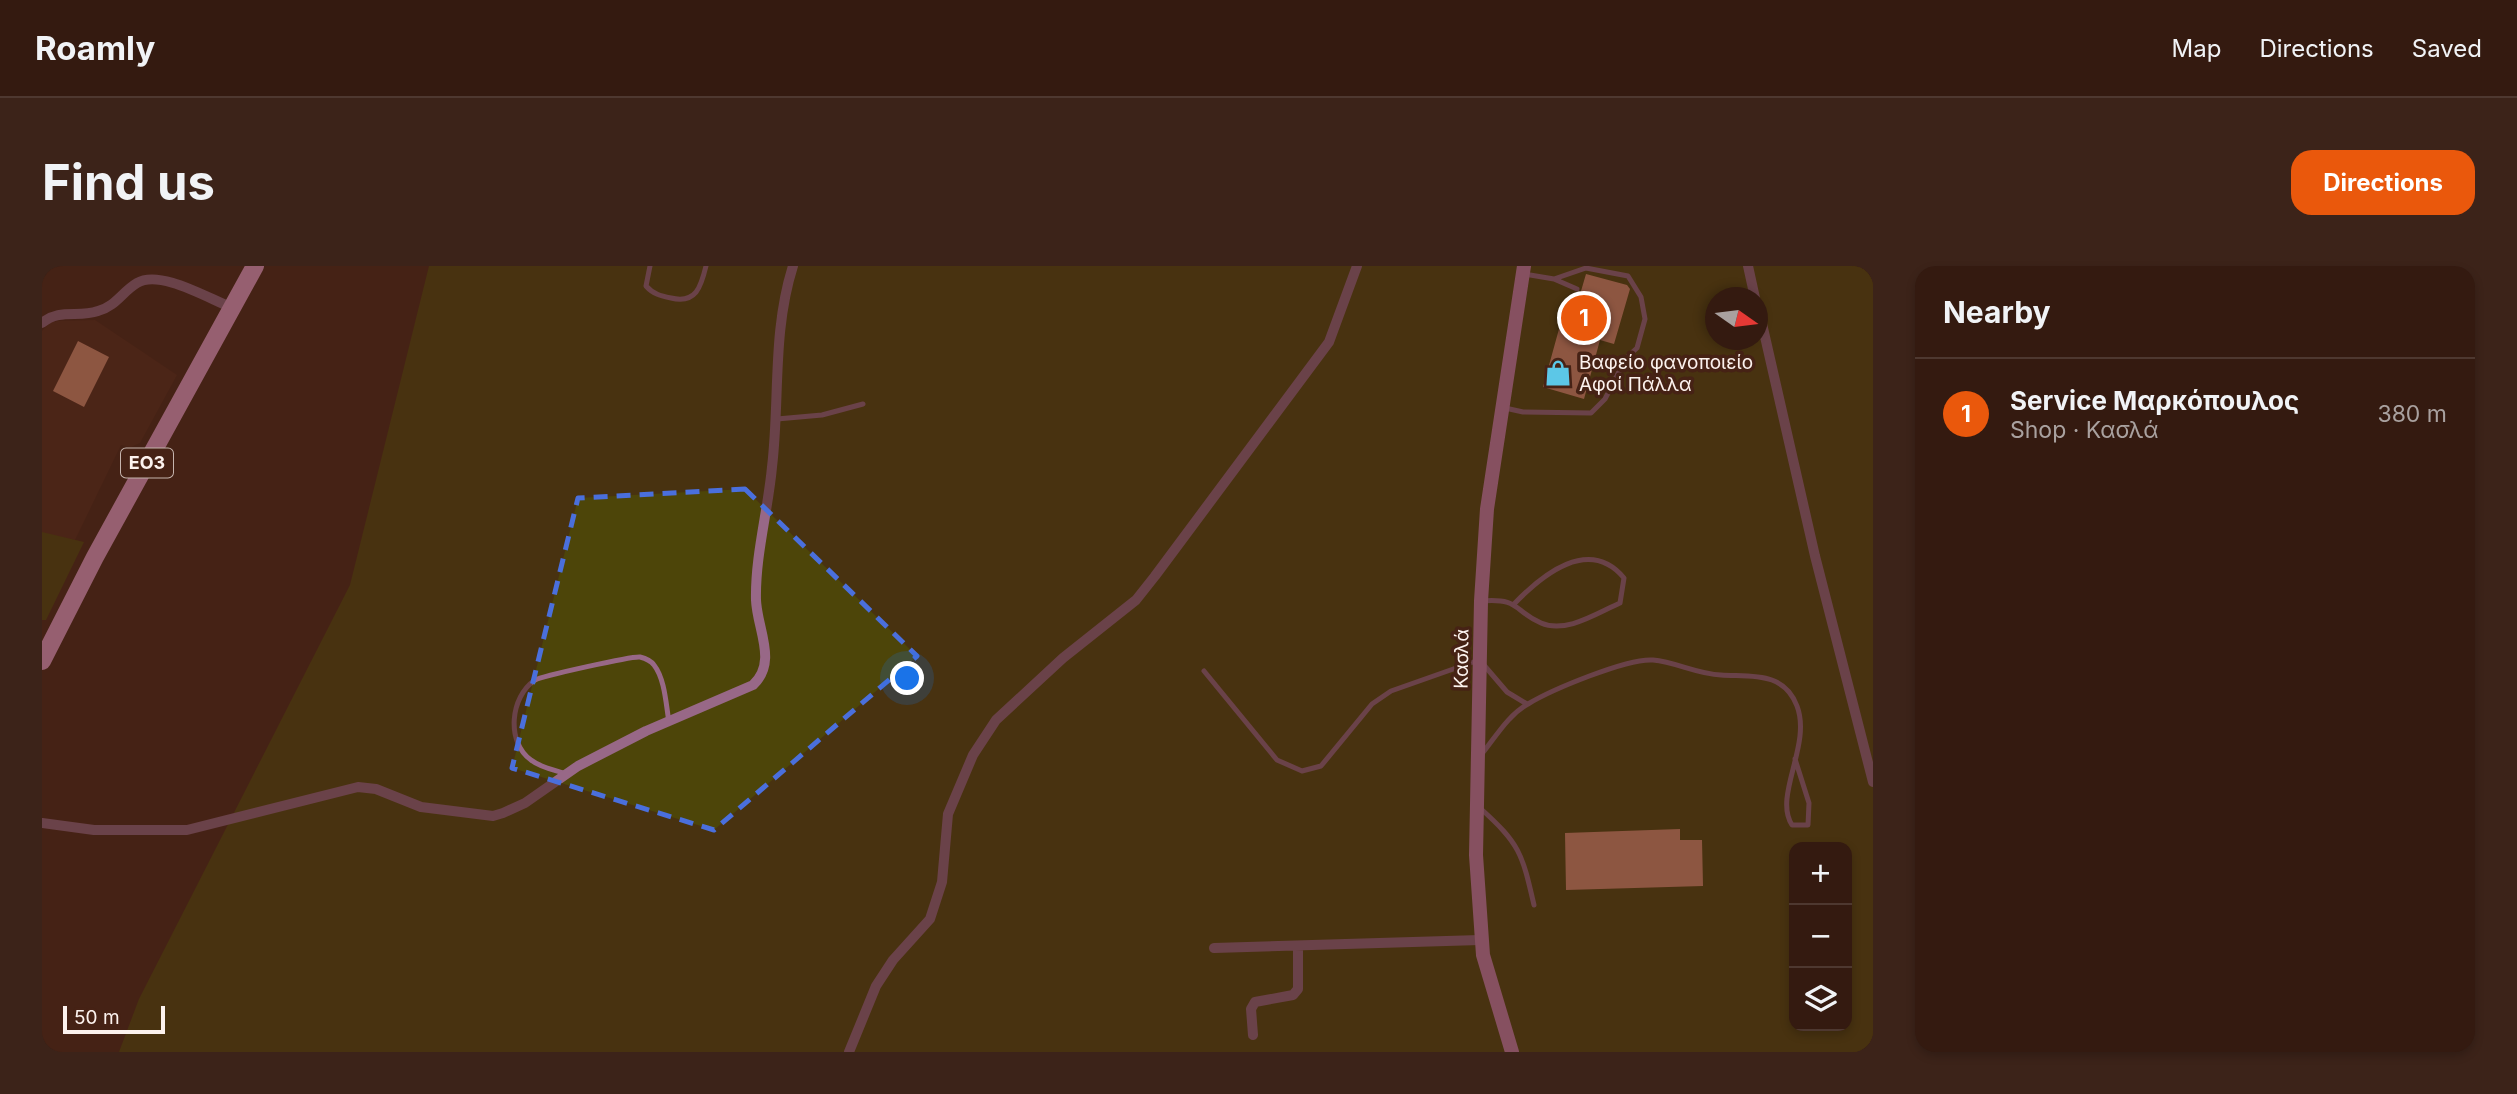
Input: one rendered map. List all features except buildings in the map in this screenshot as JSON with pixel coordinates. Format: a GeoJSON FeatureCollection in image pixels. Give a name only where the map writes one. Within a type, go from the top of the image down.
{"type":"FeatureCollection","features":[{"type":"Feature","properties":{"kind":"main road","name":"ΕΟ3"},"geometry":{"type":"LineString","coordinates":[[42,661],[95,557],[254,266]]}},
{"type":"Feature","properties":{"kind":"street"},"geometry":{"type":"LineString","coordinates":[[42,823],[102,830],[187,830],[358,786],[376,789],[421,807],[493,816],[525,803],[567,774],[646,731],[753,685],[765,667],[756,591],[777,419],[779,320],[793,266]]}},
{"type":"Feature","properties":{"kind":"street"},"geometry":{"type":"LineString","coordinates":[[849,1052],[876,986],[893,960],[930,919],[942,882],[948,814],[973,755],[996,720],[1063,658],[1118,616],[1155,576],[1329,342],[1357,266]]}},
{"type":"Feature","properties":{"kind":"street"},"geometry":{"type":"LineString","coordinates":[[1748,266],[1753,287]]}},
{"type":"Feature","properties":{"kind":"street","name":"Κασλά"},"geometry":{"type":"LineString","coordinates":[[1512,1052],[1480,940],[1477,806],[1481,601],[1487,509],[1524,270]]}},
{"type":"Feature","properties":{"kind":"street"},"geometry":{"type":"LineString","coordinates":[[42,323],[53,314],[102,310],[114,305],[139,282],[149,279],[168,281],[233,308]]}},
{"type":"Feature","properties":{"kind":"street"},"geometry":{"type":"LineString","coordinates":[[1768,350],[1815,556],[1873,782]]}},
{"type":"Feature","properties":{"kind":"street"},"geometry":{"type":"LineString","coordinates":[[1214,948],[1480,940]]}},
{"type":"Feature","properties":{"kind":"street"},"geometry":{"type":"LineString","coordinates":[[1253,1035],[1251,1009],[1255,1002],[1293,995],[1298,989],[1298,947]]}},
{"type":"Feature","properties":{"kind":"lane"},"geometry":{"type":"LineString","coordinates":[[650,266],[646,286],[652,293],[682,301],[690,300],[696,293],[706,266]]}},
{"type":"Feature","properties":{"kind":"lane"},"geometry":{"type":"LineString","coordinates":[[1502,407],[1523,412],[1591,413],[1605,399],[1626,358],[1637,348],[1646,319],[1641,297],[1628,276],[1586,268],[1554,279]]}},
{"type":"Feature","properties":{"kind":"lane"},"geometry":{"type":"LineString","coordinates":[[1524,270],[1577,289]]}},
{"type":"Feature","properties":{"kind":"lane"},"geometry":{"type":"LineString","coordinates":[[777,419],[822,415],[863,404]]}},
{"type":"Feature","properties":{"kind":"lane"},"geometry":{"type":"LineString","coordinates":[[1481,601],[1503,599],[1540,622],[1570,624],[1620,603],[1624,578],[1609,563],[1594,559],[1574,562],[1536,582],[1514,604]]}},
{"type":"Feature","properties":{"kind":"lane"},"geometry":{"type":"LineString","coordinates":[[567,774],[531,760],[524,753],[517,736],[513,716],[518,698],[537,678],[638,656],[654,665],[660,679],[669,722]]}},
{"type":"Feature","properties":{"kind":"lane"},"geometry":{"type":"LineString","coordinates":[[1204,671],[1277,760],[1302,771],[1321,766],[1372,704],[1391,691],[1480,659],[1497,684],[1527,704]]}},
{"type":"Feature","properties":{"kind":"lane"},"geometry":{"type":"LineString","coordinates":[[1478,758],[1507,722],[1527,704],[1637,661],[1654,660],[1708,674],[1764,676],[1782,684],[1798,708],[1803,735],[1795,759],[1786,813],[1792,825],[1798,827],[1808,825],[1810,813],[1806,790],[1795,759]]}},
{"type":"Feature","properties":{"kind":"lane"},"geometry":{"type":"LineString","coordinates":[[1477,806],[1518,846],[1524,860],[1534,905]]}},
{"type":"Feature","properties":{"kind":"highlighted area"},"geometry":{"type":"Polygon","coordinates":[[[745,489],[917,656],[714,830],[512,768],[578,498],[745,489]]]}},
{"type":"Feature","properties":{"kind":"shaded area"},"geometry":{"type":"Polygon","coordinates":[[[429,266],[1873,266],[1873,1052],[119,1052],[139,999],[350,585],[429,266]]]}},
{"type":"Feature","properties":{"kind":"shaded area"},"geometry":{"type":"Polygon","coordinates":[[[95,320],[177,375],[140,443],[131,447],[121,445],[75,540],[42,533],[42,331],[49,323],[58,321],[95,320]]]}},
{"type":"Feature","properties":{"kind":"shaded area"},"geometry":{"type":"Polygon","coordinates":[[[42,532],[84,542],[46,620],[42,620],[42,532]]]}},
{"type":"Feature","properties":{"kind":"place","name":"Service Μαρκόπουλος"},"geometry":{"type":"Point","coordinates":[1584,318]}},
{"type":"Feature","properties":{"kind":"place","name":"Βαφείο φανοποιείο Αφοί Πάλλα"},"geometry":{"type":"Point","coordinates":[1558,373]}}]}
